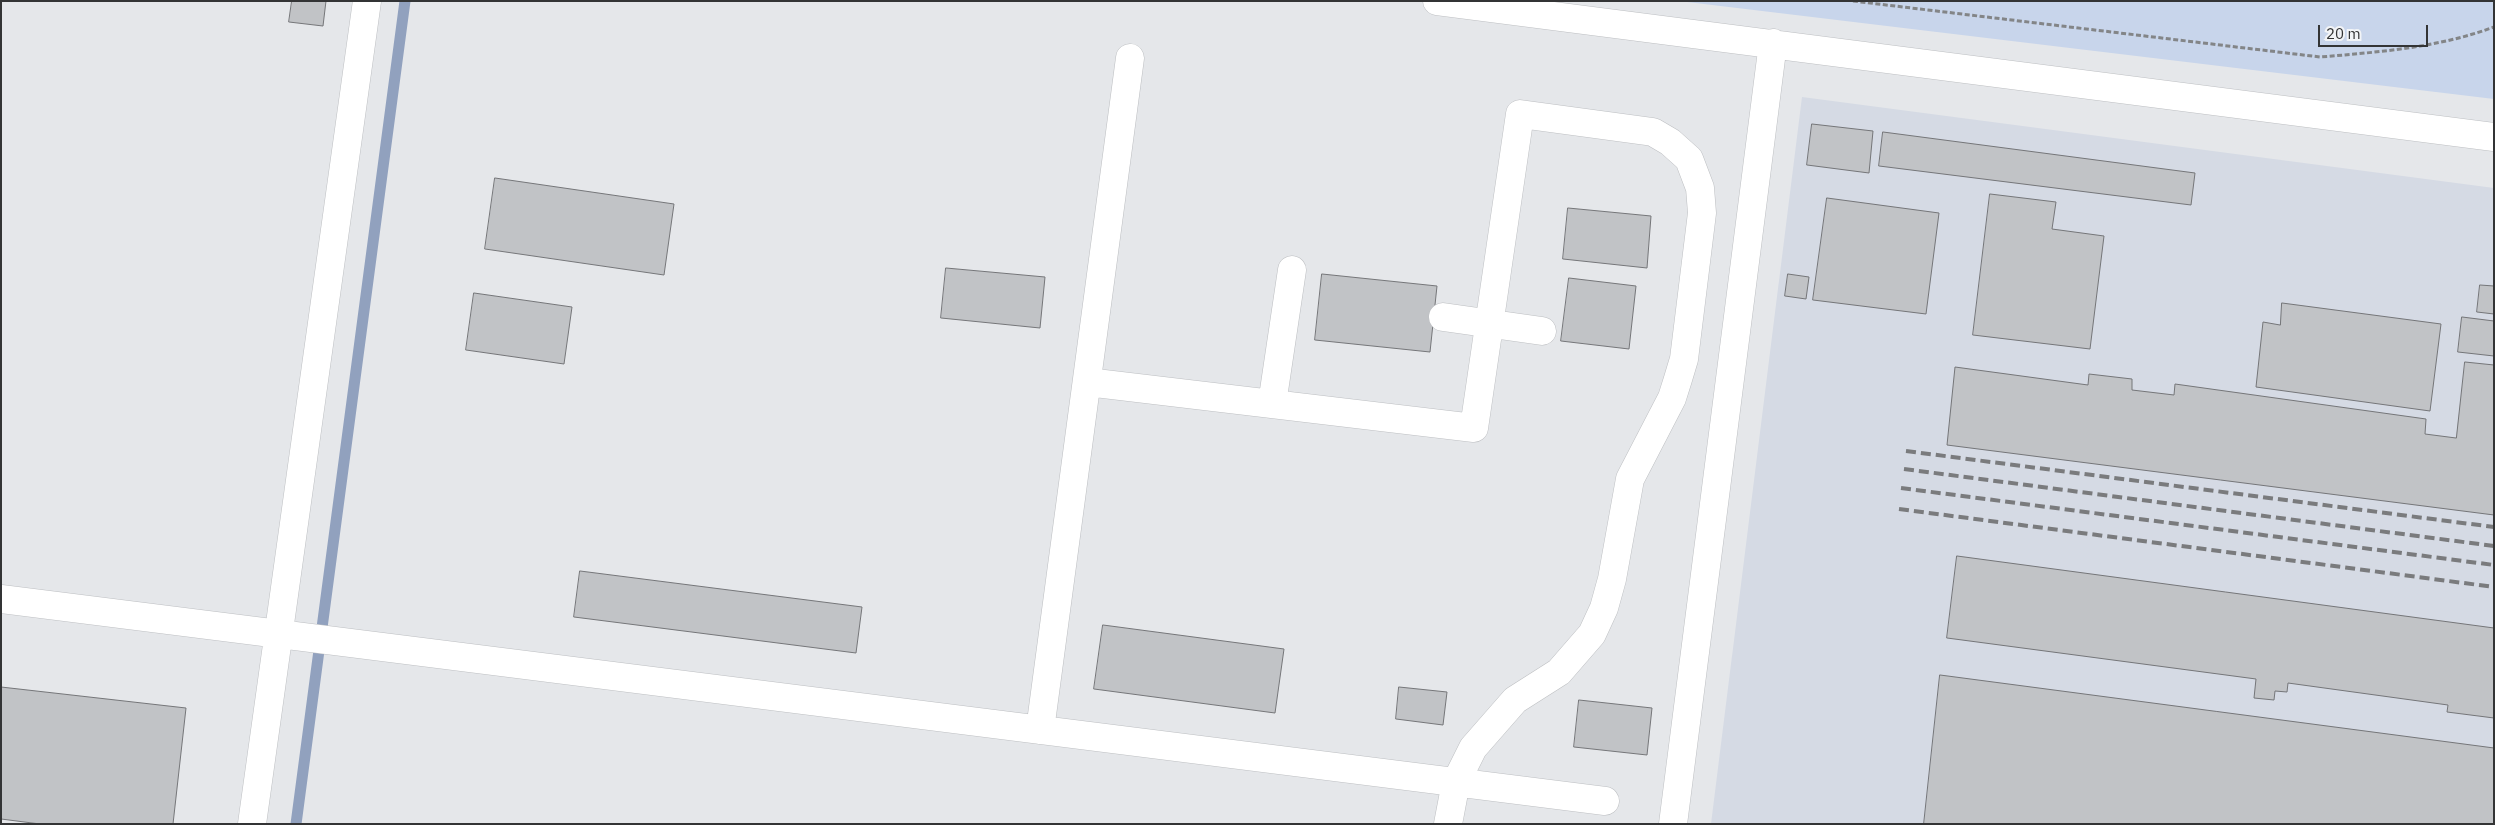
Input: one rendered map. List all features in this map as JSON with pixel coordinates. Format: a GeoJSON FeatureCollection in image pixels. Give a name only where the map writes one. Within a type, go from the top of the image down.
{"type":"FeatureCollection","features":[{"type":"Feature","properties":{"kind":"street"},"geometry":{"type":"LineString","coordinates":[[252,824],[277,634],[367,1]]}},
{"type":"Feature","properties":{"kind":"street"},"geometry":{"type":"LineString","coordinates":[[1437,1],[2494,137]]}},
{"type":"Feature","properties":{"kind":"street"},"geometry":{"type":"LineString","coordinates":[[1673,824],[1773,43]]}},
{"type":"Feature","properties":{"kind":"street"},"geometry":{"type":"LineString","coordinates":[[1040,730],[1130,58]]}},
{"type":"Feature","properties":{"kind":"street"},"geometry":{"type":"LineString","coordinates":[[1087,382],[1474,428],[1520,114],[1653,132],[1670,142],[1689,159],[1700,188],[1702,213],[1684,359],[1672,398],[1630,479],[1612,579],[1604,608],[1592,634],[1560,672],[1515,700],[1489,727],[1473,748],[1456,782],[1448,824]]}},
{"type":"Feature","properties":{"kind":"street"},"geometry":{"type":"LineString","coordinates":[[1272,404],[1292,270]]}},
{"type":"Feature","properties":{"kind":"street"},"geometry":{"type":"LineString","coordinates":[[1443,317],[1542,331]]}},
{"type":"Feature","properties":{"kind":"street"},"geometry":{"type":"LineString","coordinates":[[1,599],[1605,802]]}},
{"type":"Feature","properties":{"kind":"path"},"geometry":{"type":"LineString","coordinates":[[1853,1],[2320,57],[2396,51],[2467,37],[2494,27]]}},
{"type":"Feature","properties":{"kind":"shaded area"},"geometry":{"type":"Polygon","coordinates":[[[1679,1],[2494,1],[2494,99],[1679,1]]]}},
{"type":"Feature","properties":{"kind":"shaded area"},"geometry":{"type":"Polygon","coordinates":[[[1802,97],[2494,188],[2494,824],[1711,824],[1802,97]]]}},
{"type":"Feature","properties":{"kind":"building"},"geometry":{"type":"Polygon","coordinates":[[[292,1],[326,1],[323,26],[289,22],[292,1]]]}},
{"type":"Feature","properties":{"kind":"building"},"geometry":{"type":"Polygon","coordinates":[[[1812,124],[1873,131],[1869,173],[1807,165],[1812,124]]]}},
{"type":"Feature","properties":{"kind":"building"},"geometry":{"type":"Polygon","coordinates":[[[1883,132],[2195,173],[2191,205],[1879,166],[1883,132]]]}},
{"type":"Feature","properties":{"kind":"building"},"geometry":{"type":"Polygon","coordinates":[[[495,178],[674,204],[664,275],[485,249],[495,178]]]}},
{"type":"Feature","properties":{"kind":"building"},"geometry":{"type":"Polygon","coordinates":[[[1990,194],[2056,202],[2052,229],[2104,236],[2090,349],[1973,335],[1990,194]]]}},
{"type":"Feature","properties":{"kind":"building"},"geometry":{"type":"Polygon","coordinates":[[[1827,198],[1939,213],[1926,314],[1813,300],[1827,198]]]}},
{"type":"Feature","properties":{"kind":"building"},"geometry":{"type":"Polygon","coordinates":[[[1568,208],[1651,216],[1647,268],[1563,259],[1568,208]]]}},
{"type":"Feature","properties":{"kind":"building"},"geometry":{"type":"Polygon","coordinates":[[[946,268],[1045,277],[1040,328],[941,318],[946,268]]]}},
{"type":"Feature","properties":{"kind":"building"},"geometry":{"type":"Polygon","coordinates":[[[1322,274],[1437,286],[1430,352],[1315,340],[1322,274]]]}},
{"type":"Feature","properties":{"kind":"building"},"geometry":{"type":"Polygon","coordinates":[[[1788,274],[1809,277],[1806,299],[1785,296],[1788,274]]]}},
{"type":"Feature","properties":{"kind":"building"},"geometry":{"type":"Polygon","coordinates":[[[1569,278],[1636,286],[1629,349],[1561,341],[1569,278]]]}},
{"type":"Feature","properties":{"kind":"building"},"geometry":{"type":"Polygon","coordinates":[[[2480,285],[2494,286],[2494,314],[2477,312],[2480,285]]]}},
{"type":"Feature","properties":{"kind":"building"},"geometry":{"type":"Polygon","coordinates":[[[474,293],[572,307],[564,364],[466,350],[474,293]]]}},
{"type":"Feature","properties":{"kind":"building"},"geometry":{"type":"Polygon","coordinates":[[[2282,303],[2441,324],[2430,411],[2256,387],[2263,322],[2280,325],[2282,303]]]}},
{"type":"Feature","properties":{"kind":"building"},"geometry":{"type":"Polygon","coordinates":[[[2462,317],[2494,321],[2494,356],[2458,352],[2462,317]]]}},
{"type":"Feature","properties":{"kind":"building"},"geometry":{"type":"Polygon","coordinates":[[[2465,362],[2494,365],[2494,515],[1947,445],[1955,367],[2088,385],[2089,374],[2132,379],[2132,390],[2174,395],[2175,384],[2426,419],[2425,434],[2456,438],[2465,362]]]}},
{"type":"Feature","properties":{"kind":"building"},"geometry":{"type":"Polygon","coordinates":[[[1957,556],[2494,628],[2494,718],[2447,712],[2448,705],[2288,683],[2287,692],[2275,691],[2274,700],[2254,698],[2256,679],[1947,638],[1957,556]]]}},
{"type":"Feature","properties":{"kind":"building"},"geometry":{"type":"Polygon","coordinates":[[[580,571],[862,607],[856,653],[574,617],[580,571]]]}},
{"type":"Feature","properties":{"kind":"building"},"geometry":{"type":"Polygon","coordinates":[[[1103,625],[1284,649],[1275,713],[1094,689],[1103,625]]]}},
{"type":"Feature","properties":{"kind":"building"},"geometry":{"type":"Polygon","coordinates":[[[1940,675],[2494,748],[2494,824],[1924,824],[1940,675]]]}},
{"type":"Feature","properties":{"kind":"building"},"geometry":{"type":"Polygon","coordinates":[[[1,687],[186,708],[173,824],[40,824],[1,819],[1,687]]]}},
{"type":"Feature","properties":{"kind":"building"},"geometry":{"type":"Polygon","coordinates":[[[1399,687],[1447,692],[1443,725],[1396,719],[1399,687]]]}},
{"type":"Feature","properties":{"kind":"building"},"geometry":{"type":"Polygon","coordinates":[[[1579,700],[1652,708],[1647,755],[1574,747],[1579,700]]]}},
{"type":"Feature","properties":{"kind":"waterway"},"geometry":{"type":"LineString","coordinates":[[296,824],[405,1]]}},
{"type":"Feature","properties":{"kind":"railway"},"geometry":{"type":"LineString","coordinates":[[1906,451],[2494,527]]}},
{"type":"Feature","properties":{"kind":"railway"},"geometry":{"type":"LineString","coordinates":[[1904,469],[2494,546]]}},
{"type":"Feature","properties":{"kind":"railway"},"geometry":{"type":"LineString","coordinates":[[1901,488],[2494,565]]}},
{"type":"Feature","properties":{"kind":"railway"},"geometry":{"type":"LineString","coordinates":[[1899,509],[2494,587]]}}]}
